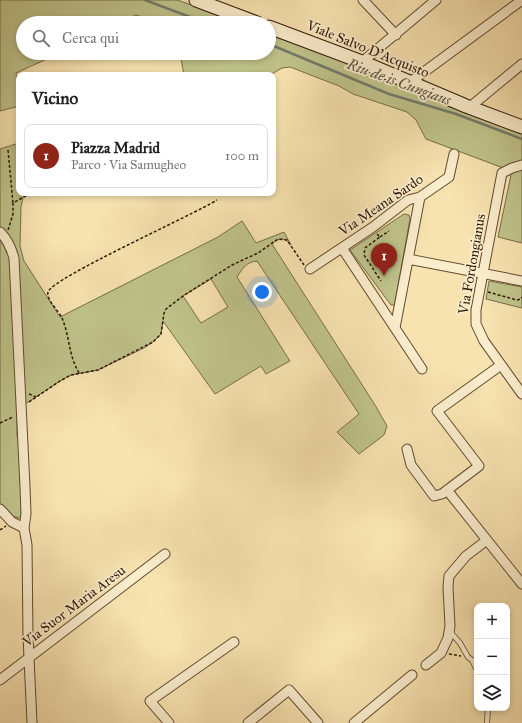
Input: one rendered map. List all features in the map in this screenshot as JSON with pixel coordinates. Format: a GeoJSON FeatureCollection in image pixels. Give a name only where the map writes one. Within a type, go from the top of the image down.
{"type":"FeatureCollection","features":[{"type":"Feature","properties":{"kind":"street"},"geometry":{"type":"LineString","coordinates":[[196,0],[238,16]]}},
{"type":"Feature","properties":{"kind":"street"},"geometry":{"type":"LineString","coordinates":[[363,0],[396,35]]}},
{"type":"Feature","properties":{"kind":"street"},"geometry":{"type":"LineString","coordinates":[[362,62],[436,0]]}},
{"type":"Feature","properties":{"kind":"street"},"geometry":{"type":"LineString","coordinates":[[409,83],[522,0]]}},
{"type":"Feature","properties":{"kind":"street","name":"Viale Salvo D'Acquisto"},"geometry":{"type":"LineString","coordinates":[[276,30],[362,62],[409,83],[522,127]]}},
{"type":"Feature","properties":{"kind":"street"},"geometry":{"type":"LineString","coordinates":[[470,107],[522,64]]}},
{"type":"Feature","properties":{"kind":"street","name":"Via Meana Sardo"},"geometry":{"type":"LineString","coordinates":[[310,269],[373,227],[408,200],[420,197],[449,177],[454,154]]}},
{"type":"Feature","properties":{"kind":"street","name":"Via Fordongianus"},"geometry":{"type":"LineString","coordinates":[[522,165],[512,168],[502,174],[476,310],[476,324],[484,341],[522,394]]}},
{"type":"Feature","properties":{"kind":"street"},"geometry":{"type":"LineString","coordinates":[[395,328],[420,197]]}},
{"type":"Feature","properties":{"kind":"street"},"geometry":{"type":"LineString","coordinates":[[404,204],[417,211]]}},
{"type":"Feature","properties":{"kind":"street"},"geometry":{"type":"LineString","coordinates":[[3,234],[11,247],[14,258],[20,411],[25,486],[26,514],[24,528],[27,545],[26,562],[32,723]]}},
{"type":"Feature","properties":{"kind":"street"},"geometry":{"type":"LineString","coordinates":[[342,248],[422,368]]}},
{"type":"Feature","properties":{"kind":"street"},"geometry":{"type":"LineString","coordinates":[[408,259],[522,281]]}},
{"type":"Feature","properties":{"kind":"street"},"geometry":{"type":"LineString","coordinates":[[383,310],[399,307]]}},
{"type":"Feature","properties":{"kind":"street"},"geometry":{"type":"LineString","coordinates":[[407,449],[411,465],[434,496],[442,494],[479,466],[437,411],[501,365]]}},
{"type":"Feature","properties":{"kind":"street"},"geometry":{"type":"LineString","coordinates":[[447,490],[522,584]]}},
{"type":"Feature","properties":{"kind":"street"},"geometry":{"type":"LineString","coordinates":[[0,510],[12,522],[24,528]]}},
{"type":"Feature","properties":{"kind":"street"},"geometry":{"type":"LineString","coordinates":[[426,665],[441,653],[448,638],[450,626],[448,587],[449,576],[466,556],[487,540]]}},
{"type":"Feature","properties":{"kind":"street","name":"Via Suor Maria Aresu"},"geometry":{"type":"LineString","coordinates":[[0,680],[165,554]]}},
{"type":"Feature","properties":{"kind":"street"},"geometry":{"type":"LineString","coordinates":[[169,723],[150,701],[234,642]]}},
{"type":"Feature","properties":{"kind":"street"},"geometry":{"type":"LineString","coordinates":[[354,723],[412,676]]}},
{"type":"Feature","properties":{"kind":"street"},"geometry":{"type":"LineString","coordinates":[[248,723],[289,690],[318,723]]}},
{"type":"Feature","properties":{"kind":"lane"},"geometry":{"type":"LineString","coordinates":[[450,626],[452,634],[474,664]]}},
{"type":"Feature","properties":{"kind":"lane"},"geometry":{"type":"LineString","coordinates":[[487,723],[488,711]]}},
{"type":"Feature","properties":{"kind":"path"},"geometry":{"type":"LineString","coordinates":[[3,234],[13,214],[8,150]]}},
{"type":"Feature","properties":{"kind":"path"},"geometry":{"type":"LineString","coordinates":[[12,203],[25,196]]}},
{"type":"Feature","properties":{"kind":"path"},"geometry":{"type":"LineString","coordinates":[[79,373],[72,358],[62,319],[50,301],[48,293],[49,290],[56,283],[152,232],[208,206],[217,200]]}},
{"type":"Feature","properties":{"kind":"path"},"geometry":{"type":"LineString","coordinates":[[373,227],[380,237]]}},
{"type":"Feature","properties":{"kind":"path"},"geometry":{"type":"LineString","coordinates":[[381,281],[364,254],[365,248],[389,231]]}},
{"type":"Feature","properties":{"kind":"path"},"geometry":{"type":"LineString","coordinates":[[0,423],[20,411],[60,381],[71,375],[98,370],[153,342],[160,334],[162,329],[166,309],[183,296],[232,266],[258,253],[278,239],[286,240],[301,261],[310,269]]}},
{"type":"Feature","properties":{"kind":"path"},"geometry":{"type":"LineString","coordinates":[[479,291],[517,300],[521,299],[522,297]]}},
{"type":"Feature","properties":{"kind":"path"},"geometry":{"type":"LineString","coordinates":[[441,653],[468,656]]}},
{"type":"Feature","properties":{"kind":"green space"},"geometry":{"type":"Polygon","coordinates":[[[0,0],[177,0],[224,16],[16,16],[16,60],[45,60],[16,72],[16,107],[0,111],[0,0]]]}},
{"type":"Feature","properties":{"kind":"green space"},"geometry":{"type":"Polygon","coordinates":[[[276,35],[399,82],[421,96],[522,134],[522,243],[498,237],[511,175],[506,169],[426,139],[416,120],[407,112],[353,94],[339,86],[290,67],[282,68],[275,72],[183,72],[181,60],[276,60],[276,35]]]}},
{"type":"Feature","properties":{"kind":"green space"},"geometry":{"type":"Polygon","coordinates":[[[16,144],[16,196],[23,196],[21,207],[20,246],[24,261],[60,317],[218,237],[242,221],[256,243],[284,232],[291,245],[284,239],[277,240],[272,244],[375,405],[387,426],[384,435],[359,454],[337,432],[359,414],[257,261],[247,264],[237,277],[290,361],[266,374],[261,366],[215,394],[163,321],[161,334],[144,348],[98,370],[71,375],[25,404],[14,246],[9,236],[0,226],[0,149],[16,144]],[[211,279],[183,296],[201,323],[228,307],[211,279]]]}},
{"type":"Feature","properties":{"kind":"green space"},"geometry":{"type":"Polygon","coordinates":[[[404,214],[409,215],[410,219],[395,302],[394,305],[391,305],[350,250],[404,214]]]}},
{"type":"Feature","properties":{"kind":"green space"},"geometry":{"type":"Polygon","coordinates":[[[0,237],[11,256],[17,395],[17,436],[20,446],[23,515],[20,518],[11,516],[0,505],[0,237]]]}},
{"type":"Feature","properties":{"kind":"green space"},"geometry":{"type":"Polygon","coordinates":[[[489,281],[522,287],[522,308],[486,299],[489,281]]]}},
{"type":"Feature","properties":{"kind":"waterway","name":"Riu de is Cungiaus"},"geometry":{"type":"LineString","coordinates":[[145,0],[187,16]]}},
{"type":"Feature","properties":{"kind":"waterway","name":"Riu de is Cungiaus"},"geometry":{"type":"LineString","coordinates":[[276,47],[389,94],[456,114],[522,139]]}},
{"type":"Feature","properties":{"kind":"place","name":"Piazza Madrid"},"geometry":{"type":"Point","coordinates":[384,276]}}]}
